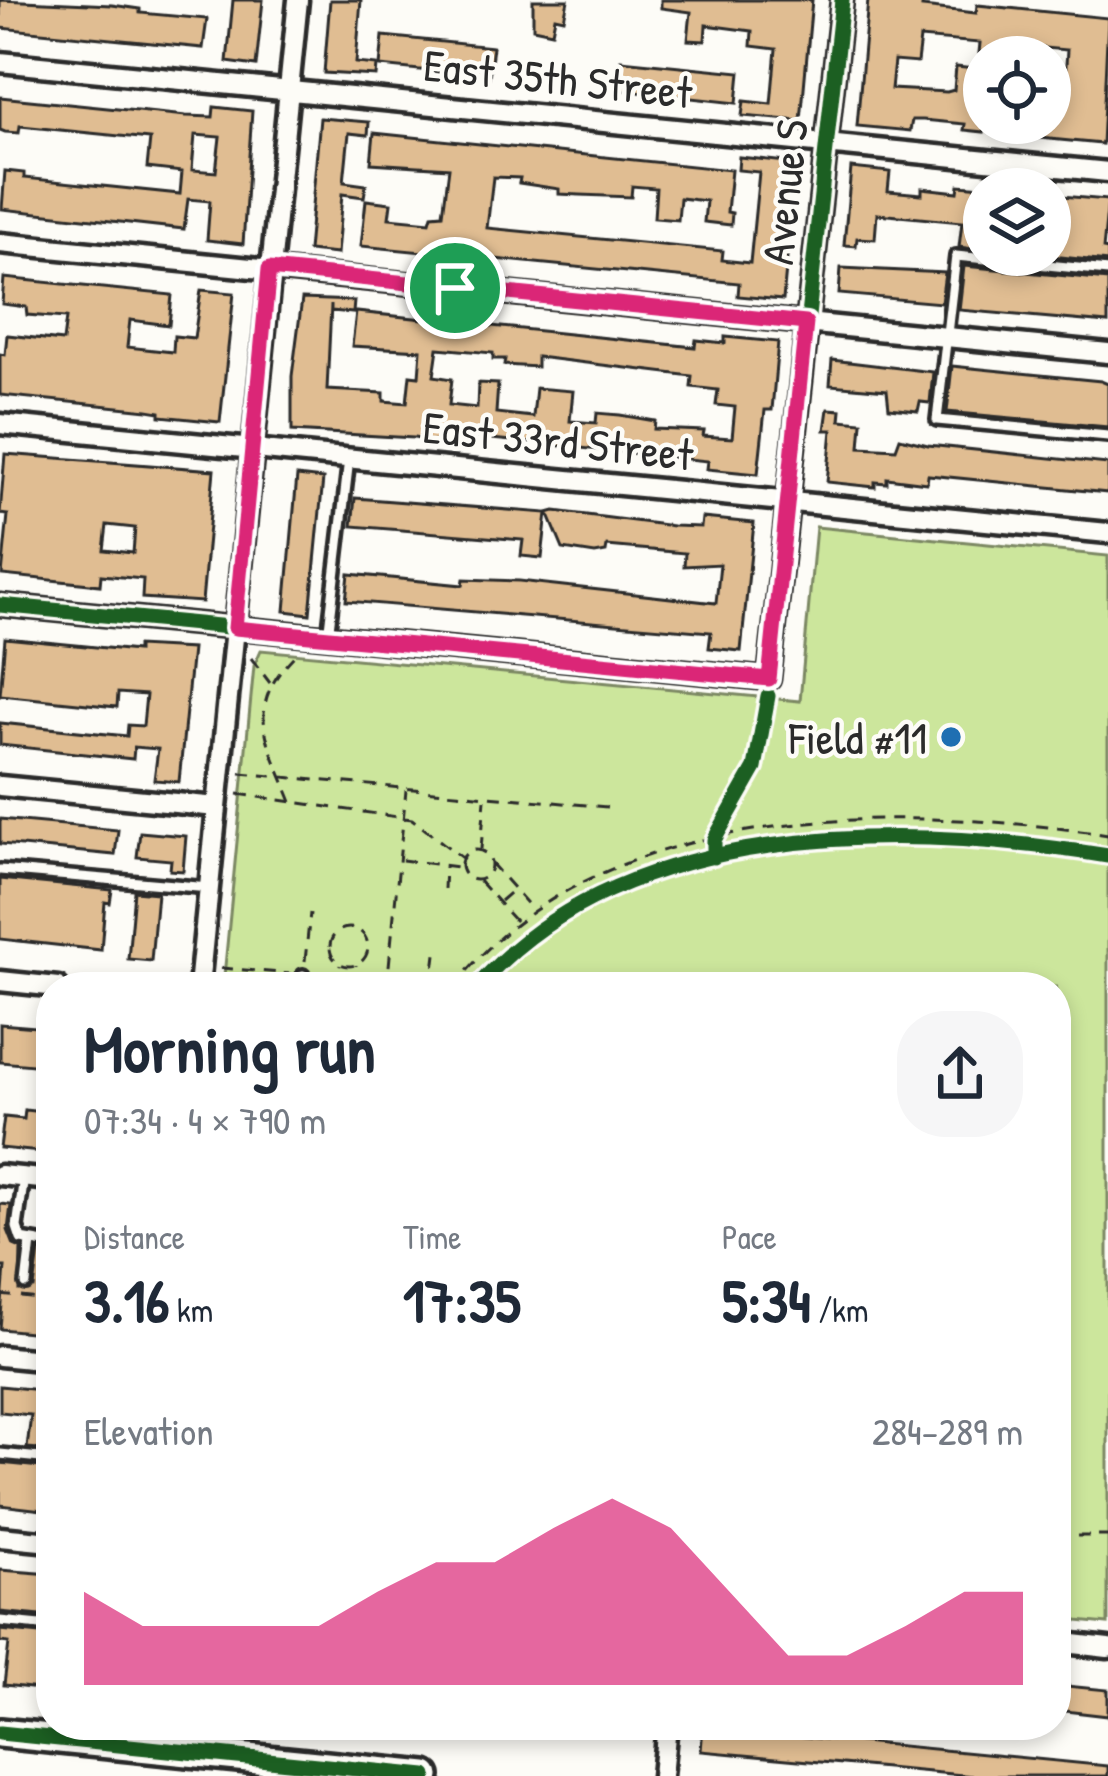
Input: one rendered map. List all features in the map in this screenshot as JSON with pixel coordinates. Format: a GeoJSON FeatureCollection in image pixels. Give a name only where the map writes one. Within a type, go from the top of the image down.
{"type":"FeatureCollection","features":[{"type":"Feature","properties":{"kind":"main road"},"geometry":{"type":"LineString","coordinates":[[0,1732],[36,1733]]}},
{"type":"Feature","properties":{"kind":"main road"},"geometry":{"type":"LineString","coordinates":[[146,1740],[288,1770],[426,1776]]}},
{"type":"Feature","properties":{"kind":"street"},"geometry":{"type":"LineString","coordinates":[[200,972],[298,0]]}},
{"type":"Feature","properties":{"kind":"street","name":"Avenue S"},"geometry":{"type":"LineString","coordinates":[[328,637],[769,679],[842,0]]}},
{"type":"Feature","properties":{"kind":"street","name":"East 35th Street"},"geometry":{"type":"LineString","coordinates":[[0,62],[1108,172]]}},
{"type":"Feature","properties":{"kind":"street"},"geometry":{"type":"LineString","coordinates":[[0,243],[1108,352]]}},
{"type":"Feature","properties":{"kind":"street","name":"East 33rd Street"},"geometry":{"type":"LineString","coordinates":[[0,424],[1108,533]]}},
{"type":"Feature","properties":{"kind":"street"},"geometry":{"type":"LineString","coordinates":[[0,605],[328,637]]}},
{"type":"Feature","properties":{"kind":"street"},"geometry":{"type":"LineString","coordinates":[[0,785],[217,807]]}},
{"type":"Feature","properties":{"kind":"street"},"geometry":{"type":"LineString","coordinates":[[0,981],[36,985]]}},
{"type":"Feature","properties":{"kind":"street"},"geometry":{"type":"LineString","coordinates":[[0,1175],[36,1178]]}},
{"type":"Feature","properties":{"kind":"street"},"geometry":{"type":"LineString","coordinates":[[0,1356],[36,1360]]}},
{"type":"Feature","properties":{"kind":"street"},"geometry":{"type":"LineString","coordinates":[[0,1538],[36,1541]]}},
{"type":"Feature","properties":{"kind":"street"},"geometry":{"type":"LineString","coordinates":[[1071,1644],[1108,1648]]}},
{"type":"Feature","properties":{"kind":"street"},"geometry":{"type":"LineString","coordinates":[[662,1776],[666,1740]]}},
{"type":"Feature","properties":{"kind":"lane"},"geometry":{"type":"LineString","coordinates":[[1108,271],[956,256],[937,420],[1108,436]]}},
{"type":"Feature","properties":{"kind":"lane"},"geometry":{"type":"LineString","coordinates":[[328,637],[349,459]]}},
{"type":"Feature","properties":{"kind":"lane"},"geometry":{"type":"LineString","coordinates":[[0,870],[208,889]]}},
{"type":"Feature","properties":{"kind":"lane"},"geometry":{"type":"LineString","coordinates":[[24,1177],[17,1228],[21,1239],[36,1242]]}},
{"type":"Feature","properties":{"kind":"lane"},"geometry":{"type":"LineString","coordinates":[[26,1284],[31,1242]]}},
{"type":"Feature","properties":{"kind":"lane"},"geometry":{"type":"LineString","coordinates":[[0,1454],[36,1458]]}},
{"type":"Feature","properties":{"kind":"lane"},"geometry":{"type":"LineString","coordinates":[[0,1621],[36,1625]]}},
{"type":"Feature","properties":{"kind":"path"},"geometry":{"type":"LineString","coordinates":[[292,802],[262,728],[271,684],[301,650]]}},
{"type":"Feature","properties":{"kind":"path"},"geometry":{"type":"LineString","coordinates":[[251,658],[271,684]]}},
{"type":"Feature","properties":{"kind":"path"},"geometry":{"type":"LineString","coordinates":[[240,773],[607,807]]}},
{"type":"Feature","properties":{"kind":"path"},"geometry":{"type":"LineString","coordinates":[[388,972],[406,788]]}},
{"type":"Feature","properties":{"kind":"path"},"geometry":{"type":"LineString","coordinates":[[238,794],[404,817],[433,831],[462,858]]}},
{"type":"Feature","properties":{"kind":"path"},"geometry":{"type":"LineString","coordinates":[[485,797],[481,850],[534,910]]}},
{"type":"Feature","properties":{"kind":"path"},"geometry":{"type":"LineString","coordinates":[[858,820],[859,811]]}},
{"type":"Feature","properties":{"kind":"path"},"geometry":{"type":"LineString","coordinates":[[792,812],[829,842]]}},
{"type":"Feature","properties":{"kind":"path"},"geometry":{"type":"LineString","coordinates":[[469,972],[534,910],[618,866],[720,850],[809,825],[957,819],[1108,835]]}},
{"type":"Feature","properties":{"kind":"path"},"geometry":{"type":"LineString","coordinates":[[720,850],[724,824]]}},
{"type":"Feature","properties":{"kind":"path"},"geometry":{"type":"LineString","coordinates":[[462,858],[481,850]]}},
{"type":"Feature","properties":{"kind":"path"},"geometry":{"type":"LineString","coordinates":[[697,862],[720,850]]}},
{"type":"Feature","properties":{"kind":"path"},"geometry":{"type":"LineString","coordinates":[[460,867],[462,858]]}},
{"type":"Feature","properties":{"kind":"path"},"geometry":{"type":"LineString","coordinates":[[402,860],[460,867],[469,879],[479,880],[490,872],[491,862]]}},
{"type":"Feature","properties":{"kind":"path"},"geometry":{"type":"LineString","coordinates":[[444,890],[445,866]]}},
{"type":"Feature","properties":{"kind":"path"},"geometry":{"type":"LineString","coordinates":[[493,972],[550,919],[622,882],[662,871]]}},
{"type":"Feature","properties":{"kind":"path"},"geometry":{"type":"LineString","coordinates":[[479,880],[517,923]]}},
{"type":"Feature","properties":{"kind":"path"},"geometry":{"type":"LineString","coordinates":[[498,902],[514,889]]}},
{"type":"Feature","properties":{"kind":"path"},"geometry":{"type":"LineString","coordinates":[[303,972],[310,913]]}},
{"type":"Feature","properties":{"kind":"path"},"geometry":{"type":"LineString","coordinates":[[339,972],[340,963],[330,945],[347,928],[366,940],[365,957],[356,964],[340,963]]}},
{"type":"Feature","properties":{"kind":"path"},"geometry":{"type":"LineString","coordinates":[[434,972],[436,954]]}},
{"type":"Feature","properties":{"kind":"path"},"geometry":{"type":"LineString","coordinates":[[356,964],[356,972]]}},
{"type":"Feature","properties":{"kind":"path"},"geometry":{"type":"LineString","coordinates":[[0,1295],[36,1299]]}},
{"type":"Feature","properties":{"kind":"path"},"geometry":{"type":"LineString","coordinates":[[1071,1523],[1108,1523]]}},
{"type":"Feature","properties":{"kind":"path"},"geometry":{"type":"LineString","coordinates":[[1071,1536],[1108,1535]]}},
{"type":"Feature","properties":{"kind":"green space"},"geometry":{"type":"Polygon","coordinates":[[[816,527],[1108,556],[1108,1624],[1071,1620],[1071,972],[224,972],[254,666],[261,650],[800,701],[816,527]]]}},
{"type":"Feature","properties":{"kind":"building"},"geometry":{"type":"Polygon","coordinates":[[[0,0],[112,5],[140,9],[140,13],[207,19],[203,48],[0,28],[0,0]]]}},
{"type":"Feature","properties":{"kind":"building"},"geometry":{"type":"Polygon","coordinates":[[[233,0],[263,0],[256,66],[227,62],[233,0]]]}},
{"type":"Feature","properties":{"kind":"building"},"geometry":{"type":"Polygon","coordinates":[[[330,0],[361,0],[356,63],[377,65],[376,76],[324,73],[330,0]]]}},
{"type":"Feature","properties":{"kind":"building"},"geometry":{"type":"Polygon","coordinates":[[[533,0],[568,0],[564,19],[555,17],[552,32],[533,28],[533,0]]]}},
{"type":"Feature","properties":{"kind":"building"},"geometry":{"type":"Polygon","coordinates":[[[661,0],[812,0],[801,121],[742,116],[744,101],[771,104],[776,49],[751,46],[752,31],[706,25],[705,41],[688,40],[691,12],[661,8],[661,0]]]}},
{"type":"Feature","properties":{"kind":"building"},"geometry":{"type":"Polygon","coordinates":[[[868,0],[923,0],[922,7],[976,13],[977,5],[1108,18],[1102,144],[1071,141],[1071,36],[963,36],[963,42],[920,38],[917,63],[894,61],[891,89],[954,90],[956,67],[963,68],[963,124],[912,120],[910,131],[857,126],[868,0]]]}},
{"type":"Feature","properties":{"kind":"building"},"geometry":{"type":"Polygon","coordinates":[[[383,36],[493,47],[489,77],[380,66],[383,36]]]}},
{"type":"Feature","properties":{"kind":"building"},"geometry":{"type":"Polygon","coordinates":[[[621,60],[740,72],[737,103],[619,90],[621,60]]]}},
{"type":"Feature","properties":{"kind":"building"},"geometry":{"type":"Polygon","coordinates":[[[0,97],[186,116],[213,117],[214,107],[252,111],[243,244],[207,240],[210,201],[188,199],[184,229],[2,209],[5,171],[24,173],[24,178],[180,194],[182,172],[147,168],[150,139],[20,126],[19,133],[0,130],[0,97]],[[195,135],[192,170],[216,172],[220,137],[195,135]]]}},
{"type":"Feature","properties":{"kind":"building"},"geometry":{"type":"Polygon","coordinates":[[[320,118],[369,122],[368,135],[349,133],[344,182],[366,185],[364,197],[342,194],[337,254],[308,251],[320,118]]]}},
{"type":"Feature","properties":{"kind":"building"},"geometry":{"type":"Polygon","coordinates":[[[374,133],[731,170],[727,212],[732,213],[731,225],[704,222],[706,201],[680,198],[678,220],[654,218],[656,188],[632,186],[631,197],[559,194],[559,189],[519,183],[520,178],[493,177],[487,228],[723,251],[722,260],[750,263],[759,172],[738,170],[739,157],[796,163],[783,300],[738,296],[739,283],[361,246],[366,200],[391,203],[389,218],[430,222],[432,215],[443,214],[449,168],[371,163],[374,133]]]}},
{"type":"Feature","properties":{"kind":"building"},"geometry":{"type":"Polygon","coordinates":[[[851,168],[890,172],[888,191],[958,192],[963,185],[963,248],[959,247],[962,222],[877,214],[875,239],[857,238],[856,246],[844,245],[851,168]]]}},
{"type":"Feature","properties":{"kind":"building"},"geometry":{"type":"Polygon","coordinates":[[[1071,197],[1108,200],[1103,249],[1108,250],[1108,262],[1071,258],[1071,197]]]}},
{"type":"Feature","properties":{"kind":"building"},"geometry":{"type":"Polygon","coordinates":[[[841,268],[945,273],[941,303],[839,294],[841,268]]]}},
{"type":"Feature","properties":{"kind":"building"},"geometry":{"type":"Polygon","coordinates":[[[963,275],[1108,280],[1108,323],[959,310],[963,275]]]}},
{"type":"Feature","properties":{"kind":"building"},"geometry":{"type":"Polygon","coordinates":[[[4,278],[172,295],[169,325],[130,320],[127,347],[173,352],[174,336],[194,338],[201,290],[234,293],[220,422],[0,395],[0,354],[5,355],[7,335],[63,341],[66,318],[27,315],[26,307],[2,304],[4,278]]]}},
{"type":"Feature","properties":{"kind":"building"},"geometry":{"type":"Polygon","coordinates":[[[302,299],[354,301],[353,313],[331,311],[331,305],[327,390],[384,393],[384,401],[407,403],[410,375],[419,376],[421,350],[352,346],[356,312],[695,347],[696,340],[725,343],[725,337],[778,342],[772,410],[765,410],[758,474],[707,469],[708,461],[453,435],[451,445],[414,438],[292,431],[292,376],[302,299]],[[438,348],[434,376],[452,379],[449,405],[477,408],[478,383],[498,384],[496,413],[533,417],[536,388],[573,391],[570,421],[596,423],[597,413],[620,415],[655,421],[654,429],[704,431],[703,436],[732,438],[735,407],[716,405],[718,390],[691,387],[692,376],[537,357],[537,367],[504,365],[505,359],[493,359],[493,353],[438,348]]]}},
{"type":"Feature","properties":{"kind":"building"},"geometry":{"type":"Polygon","coordinates":[[[832,360],[933,372],[930,403],[920,402],[918,411],[889,408],[887,390],[830,385],[832,360]]]}},
{"type":"Feature","properties":{"kind":"building"},"geometry":{"type":"Polygon","coordinates":[[[952,366],[1101,381],[1108,384],[1108,427],[947,412],[952,366]]]}},
{"type":"Feature","properties":{"kind":"building"},"geometry":{"type":"Polygon","coordinates":[[[828,409],[841,410],[840,420],[862,422],[860,447],[896,449],[900,438],[1108,464],[1108,493],[928,475],[927,483],[887,478],[887,483],[875,482],[875,487],[827,482],[832,430],[825,430],[828,409]]]}},
{"type":"Feature","properties":{"kind":"building"},"geometry":{"type":"Polygon","coordinates":[[[5,454],[214,470],[202,602],[142,598],[143,579],[101,575],[100,585],[2,575],[8,515],[0,514],[5,454]],[[107,525],[104,550],[133,553],[135,528],[107,525]]]}},
{"type":"Feature","properties":{"kind":"building"},"geometry":{"type":"Polygon","coordinates":[[[297,476],[323,479],[310,614],[285,611],[297,476]]]}},
{"type":"Feature","properties":{"kind":"building"},"geometry":{"type":"Polygon","coordinates":[[[355,498],[547,513],[542,558],[521,556],[523,540],[352,526],[355,498]]]}},
{"type":"Feature","properties":{"kind":"building"},"geometry":{"type":"Polygon","coordinates":[[[548,513],[673,526],[701,527],[702,518],[754,523],[741,651],[709,648],[711,632],[346,601],[349,574],[463,585],[464,579],[519,581],[716,603],[720,564],[684,566],[685,553],[607,546],[606,552],[595,554],[563,549],[548,513]]]}},
{"type":"Feature","properties":{"kind":"building"},"geometry":{"type":"Polygon","coordinates":[[[5,638],[137,651],[137,646],[192,649],[179,782],[154,780],[158,749],[134,747],[133,759],[0,745],[0,723],[127,736],[128,725],[143,726],[146,695],[118,693],[117,707],[0,695],[5,638]]]}},
{"type":"Feature","properties":{"kind":"building"},"geometry":{"type":"Polygon","coordinates":[[[0,819],[118,830],[115,855],[0,844],[0,819]]]}},
{"type":"Feature","properties":{"kind":"building"},"geometry":{"type":"Polygon","coordinates":[[[140,832],[186,836],[183,871],[170,870],[171,860],[137,857],[140,832]]]}},
{"type":"Feature","properties":{"kind":"building"},"geometry":{"type":"Polygon","coordinates":[[[0,879],[112,890],[110,903],[105,902],[101,950],[0,939],[0,879]]]}},
{"type":"Feature","properties":{"kind":"building"},"geometry":{"type":"Polygon","coordinates":[[[134,891],[157,893],[151,961],[128,959],[134,891]]]}},
{"type":"Feature","properties":{"kind":"building"},"geometry":{"type":"Polygon","coordinates":[[[0,1024],[36,1027],[36,1065],[0,1062],[0,1024]]]}},
{"type":"Feature","properties":{"kind":"building"},"geometry":{"type":"Polygon","coordinates":[[[25,1110],[36,1111],[36,1152],[0,1148],[4,1117],[24,1119],[25,1110]]]}},
{"type":"Feature","properties":{"kind":"building"},"geometry":{"type":"Polygon","coordinates":[[[0,1204],[11,1205],[8,1230],[14,1245],[21,1248],[20,1290],[34,1288],[36,1273],[36,1333],[0,1329],[5,1267],[0,1267],[0,1204]]]}},
{"type":"Feature","properties":{"kind":"building"},"geometry":{"type":"Polygon","coordinates":[[[0,1386],[36,1390],[36,1449],[27,1448],[31,1415],[0,1412],[0,1386]]]}},
{"type":"Feature","properties":{"kind":"building"},"geometry":{"type":"Polygon","coordinates":[[[0,1463],[36,1467],[36,1509],[0,1505],[0,1463]]]}},
{"type":"Feature","properties":{"kind":"building"},"geometry":{"type":"Polygon","coordinates":[[[0,1570],[36,1573],[36,1616],[0,1612],[0,1570]]]}},
{"type":"Feature","properties":{"kind":"building"},"geometry":{"type":"Polygon","coordinates":[[[0,1630],[36,1634],[36,1689],[4,1685],[9,1643],[0,1642],[0,1630]]]}},
{"type":"Feature","properties":{"kind":"building"},"geometry":{"type":"Polygon","coordinates":[[[1071,1686],[1108,1690],[1108,1716],[1071,1712],[1071,1686]]]}},
{"type":"Feature","properties":{"kind":"building"},"geometry":{"type":"Polygon","coordinates":[[[702,1740],[850,1740],[1108,1766],[1108,1776],[974,1776],[701,1751],[702,1740]]]}},
{"type":"Feature","properties":{"kind":"cycle path"},"geometry":{"type":"LineString","coordinates":[[0,605],[769,679],[842,0]]}},
{"type":"Feature","properties":{"kind":"cycle path"},"geometry":{"type":"LineString","coordinates":[[714,857],[714,840],[755,768],[768,696]]}},
{"type":"Feature","properties":{"kind":"cycle path"},"geometry":{"type":"LineString","coordinates":[[493,972],[537,931],[608,891],[687,863],[771,846],[858,838],[945,839],[1108,856]]}},
{"type":"Feature","properties":{"kind":"cycle path"},"geometry":{"type":"LineString","coordinates":[[0,1733],[36,1737]]}},
{"type":"Feature","properties":{"kind":"cycle path"},"geometry":{"type":"LineString","coordinates":[[69,1740],[426,1776]]}},
{"type":"Feature","properties":{"kind":"place","name":"Field #11"},"geometry":{"type":"Point","coordinates":[951,737]}},
{"type":"Feature","properties":{"kind":"route"},"geometry":{"type":"LineString","coordinates":[[269,269],[455,288],[806,323],[769,679],[235,628],[269,269]]}}]}
